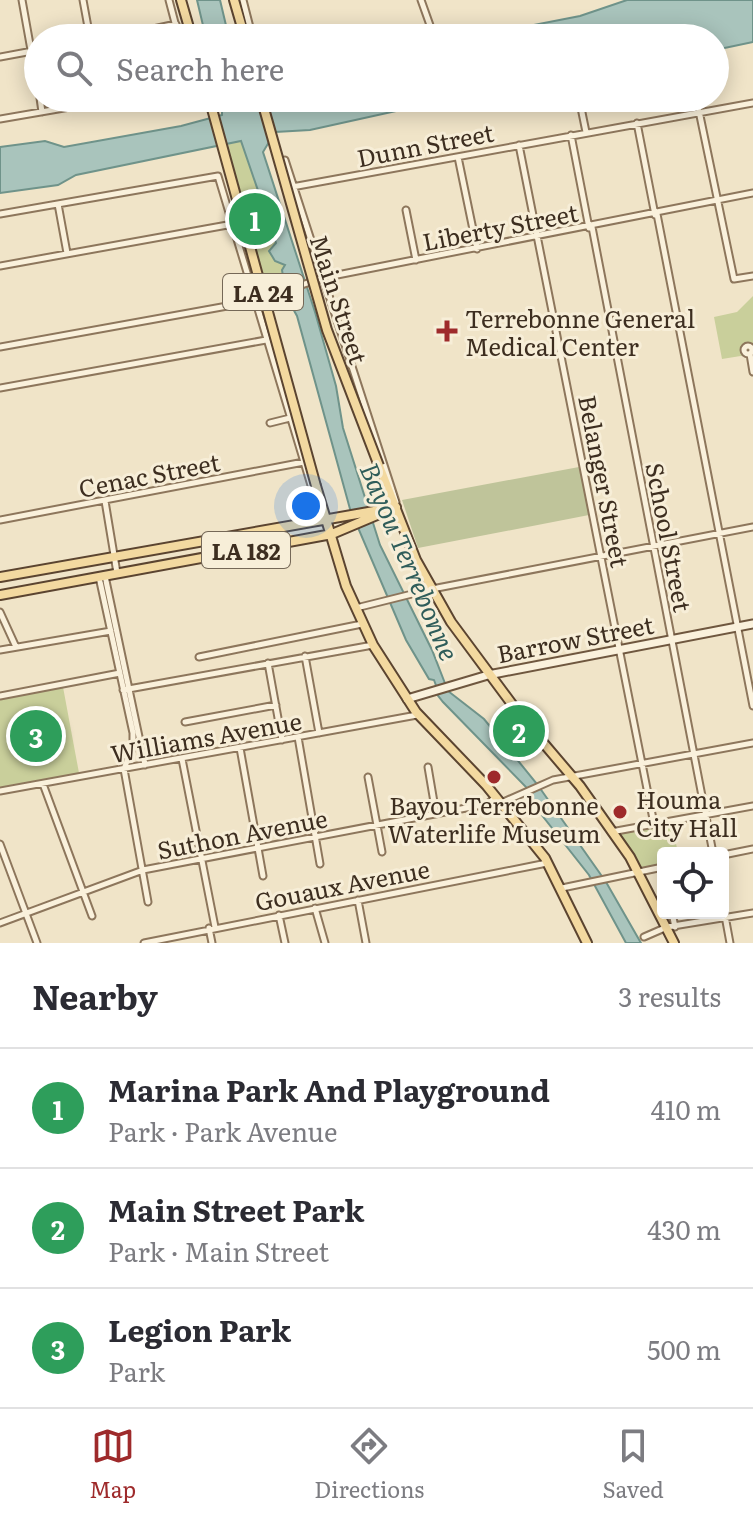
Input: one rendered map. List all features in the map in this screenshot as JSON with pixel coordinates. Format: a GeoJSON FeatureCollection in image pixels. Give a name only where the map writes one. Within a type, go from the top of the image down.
{"type":"FeatureCollection","features":[{"type":"Feature","properties":{"kind":"main road"},"geometry":{"type":"LineString","coordinates":[[181,0],[188,24]]}},
{"type":"Feature","properties":{"kind":"main road"},"geometry":{"type":"LineString","coordinates":[[234,0],[243,24]]}},
{"type":"Feature","properties":{"kind":"main road","name":"LA 24"},"geometry":{"type":"LineString","coordinates":[[213,112],[316,486],[355,609],[373,645],[418,715],[498,800],[548,863],[587,943]]}},
{"type":"Feature","properties":{"kind":"main road","name":"Main Street"},"geometry":{"type":"LineString","coordinates":[[265,112],[327,330],[379,466],[432,589],[488,675],[570,777],[640,872],[671,927],[674,943]]}},
{"type":"Feature","properties":{"kind":"main road","name":"LA 182"},"geometry":{"type":"LineString","coordinates":[[0,595],[332,534],[396,507]]}},
{"type":"Feature","properties":{"kind":"main road","name":"LA 182"},"geometry":{"type":"LineString","coordinates":[[0,577],[304,521],[349,514],[375,514]]}},
{"type":"Feature","properties":{"kind":"main road"},"geometry":{"type":"LineString","coordinates":[[219,536],[223,554]]}},
{"type":"Feature","properties":{"kind":"main road","name":"Barrow Street"},"geometry":{"type":"LineString","coordinates":[[407,699],[450,683],[753,624]]}},
{"type":"Feature","properties":{"kind":"street"},"geometry":{"type":"LineString","coordinates":[[22,0],[28,24]]}},
{"type":"Feature","properties":{"kind":"street"},"geometry":{"type":"LineString","coordinates":[[83,0],[87,24]]}},
{"type":"Feature","properties":{"kind":"street"},"geometry":{"type":"LineString","coordinates":[[169,0],[176,24]]}},
{"type":"Feature","properties":{"kind":"street"},"geometry":{"type":"LineString","coordinates":[[243,0],[246,24]]}},
{"type":"Feature","properties":{"kind":"street"},"geometry":{"type":"LineString","coordinates":[[421,0],[430,24]]}},
{"type":"Feature","properties":{"kind":"street"},"geometry":{"type":"LineString","coordinates":[[0,57],[24,53]]}},
{"type":"Feature","properties":{"kind":"street","name":"Dunn Street"},"geometry":{"type":"LineString","coordinates":[[729,107],[753,103]]}},
{"type":"Feature","properties":{"kind":"street"},"geometry":{"type":"LineString","coordinates":[[0,119],[42,112]]}},
{"type":"Feature","properties":{"kind":"street"},"geometry":{"type":"LineString","coordinates":[[582,112],[586,132]]}},
{"type":"Feature","properties":{"kind":"street","name":"Dunn Street"},"geometry":{"type":"LineString","coordinates":[[292,187],[694,112]]}},
{"type":"Feature","properties":{"kind":"street"},"geometry":{"type":"LineString","coordinates":[[699,112],[734,279],[753,276]]}},
{"type":"Feature","properties":{"kind":"street"},"geometry":{"type":"LineString","coordinates":[[637,123],[753,706]]}},
{"type":"Feature","properties":{"kind":"street","name":"School Street"},"geometry":{"type":"LineString","coordinates":[[571,135],[712,847]]}},
{"type":"Feature","properties":{"kind":"street","name":"Belanger Street"},"geometry":{"type":"LineString","coordinates":[[519,145],[654,824]]}},
{"type":"Feature","properties":{"kind":"street"},"geometry":{"type":"LineString","coordinates":[[458,157],[477,249]]}},
{"type":"Feature","properties":{"kind":"street","name":"Main Street"},"geometry":{"type":"LineString","coordinates":[[285,160],[395,494],[396,507]]}},
{"type":"Feature","properties":{"kind":"street"},"geometry":{"type":"LineString","coordinates":[[0,214],[218,176],[317,510],[304,521]]}},
{"type":"Feature","properties":{"kind":"street","name":"Liberty Street"},"geometry":{"type":"LineString","coordinates":[[0,347],[255,301],[322,278],[590,228],[753,193]]}},
{"type":"Feature","properties":{"kind":"street"},"geometry":{"type":"LineString","coordinates":[[58,204],[67,253]]}},
{"type":"Feature","properties":{"kind":"street"},"geometry":{"type":"LineString","coordinates":[[406,210],[416,260]]}},
{"type":"Feature","properties":{"kind":"street"},"geometry":{"type":"LineString","coordinates":[[0,266],[233,224]]}},
{"type":"Feature","properties":{"kind":"street"},"geometry":{"type":"LineString","coordinates":[[0,388],[266,340]]}},
{"type":"Feature","properties":{"kind":"street"},"geometry":{"type":"LineString","coordinates":[[750,354],[753,372]]}},
{"type":"Feature","properties":{"kind":"street"},"geometry":{"type":"LineString","coordinates":[[270,423],[290,418]]}},
{"type":"Feature","properties":{"kind":"street","name":"Cenac Street"},"geometry":{"type":"LineString","coordinates":[[0,520],[304,462]]}},
{"type":"Feature","properties":{"kind":"street"},"geometry":{"type":"LineString","coordinates":[[105,501],[117,573]]}},
{"type":"Feature","properties":{"kind":"street"},"geometry":{"type":"LineString","coordinates":[[355,609],[432,589],[753,527]]}},
{"type":"Feature","properties":{"kind":"street"},"geometry":{"type":"LineString","coordinates":[[102,576],[145,765]]}},
{"type":"Feature","properties":{"kind":"street"},"geometry":{"type":"LineString","coordinates":[[0,612],[16,647]]}},
{"type":"Feature","properties":{"kind":"street"},"geometry":{"type":"LineString","coordinates":[[199,657],[362,624]]}},
{"type":"Feature","properties":{"kind":"street"},"geometry":{"type":"LineString","coordinates":[[0,650],[114,630]]}},
{"type":"Feature","properties":{"kind":"street"},"geometry":{"type":"LineString","coordinates":[[126,690],[373,645]]}},
{"type":"Feature","properties":{"kind":"street"},"geometry":{"type":"LineString","coordinates":[[305,656],[319,733]]}},
{"type":"Feature","properties":{"kind":"street"},"geometry":{"type":"LineString","coordinates":[[268,663],[282,740]]}},
{"type":"Feature","properties":{"kind":"street"},"geometry":{"type":"LineString","coordinates":[[0,696],[123,673]]}},
{"type":"Feature","properties":{"kind":"street"},"geometry":{"type":"LineString","coordinates":[[185,722],[276,705]]}},
{"type":"Feature","properties":{"kind":"street","name":"Williams Avenue"},"geometry":{"type":"LineString","coordinates":[[0,791],[418,715]]}},
{"type":"Feature","properties":{"kind":"street"},"geometry":{"type":"LineString","coordinates":[[135,730],[133,746],[124,769],[148,902]]}},
{"type":"Feature","properties":{"kind":"street"},"geometry":{"type":"LineString","coordinates":[[298,737],[320,864]]}},
{"type":"Feature","properties":{"kind":"street","name":"Suthon Avenue"},"geometry":{"type":"LineString","coordinates":[[0,923],[141,871],[487,804],[524,795],[570,777],[753,743]]}},
{"type":"Feature","properties":{"kind":"street"},"geometry":{"type":"LineString","coordinates":[[240,748],[263,876]]}},
{"type":"Feature","properties":{"kind":"street"},"geometry":{"type":"LineString","coordinates":[[182,759],[202,859],[212,943]]}},
{"type":"Feature","properties":{"kind":"street"},"geometry":{"type":"LineString","coordinates":[[428,767],[436,814]]}},
{"type":"Feature","properties":{"kind":"street"},"geometry":{"type":"LineString","coordinates":[[368,777],[382,852]]}},
{"type":"Feature","properties":{"kind":"street"},"geometry":{"type":"LineString","coordinates":[[43,784],[92,916]]}},
{"type":"Feature","properties":{"kind":"street"},"geometry":{"type":"LineString","coordinates":[[611,832],[753,806]]}},
{"type":"Feature","properties":{"kind":"street"},"geometry":{"type":"LineString","coordinates":[[0,844],[37,943]]}},
{"type":"Feature","properties":{"kind":"street"},"geometry":{"type":"LineString","coordinates":[[729,854],[753,849]]}},
{"type":"Feature","properties":{"kind":"street","name":"Gouaux Avenue"},"geometry":{"type":"LineString","coordinates":[[144,943],[548,863]]}},
{"type":"Feature","properties":{"kind":"street"},"geometry":{"type":"LineString","coordinates":[[562,888],[657,868]]}},
{"type":"Feature","properties":{"kind":"street"},"geometry":{"type":"LineString","coordinates":[[358,900],[366,943]]}},
{"type":"Feature","properties":{"kind":"street"},"geometry":{"type":"LineString","coordinates":[[315,908],[325,943]]}},
{"type":"Feature","properties":{"kind":"street"},"geometry":{"type":"LineString","coordinates":[[729,917],[753,913]]}},
{"type":"Feature","properties":{"kind":"street"},"geometry":{"type":"LineString","coordinates":[[279,915],[285,943]]}},
{"type":"Feature","properties":{"kind":"street"},"geometry":{"type":"LineString","coordinates":[[671,927],[672,919]]}},
{"type":"Feature","properties":{"kind":"street"},"geometry":{"type":"LineString","coordinates":[[644,937],[671,927],[720,919]]}},
{"type":"Feature","properties":{"kind":"street"},"geometry":{"type":"LineString","coordinates":[[726,919],[730,943]]}},
{"type":"Feature","properties":{"kind":"green space"},"geometry":{"type":"Polygon","coordinates":[[[241,140],[285,266],[285,290],[264,298],[223,146],[241,140]]]}},
{"type":"Feature","properties":{"kind":"green space"},"geometry":{"type":"Polygon","coordinates":[[[753,296],[753,354],[722,359],[714,317],[737,312],[753,296]]]}},
{"type":"Feature","properties":{"kind":"green space"},"geometry":{"type":"Polygon","coordinates":[[[579,467],[589,515],[418,548],[402,500],[579,467]]]}},
{"type":"Feature","properties":{"kind":"green space"},"geometry":{"type":"Polygon","coordinates":[[[63,687],[79,773],[0,787],[0,699],[63,687]]]}},
{"type":"Feature","properties":{"kind":"green space"},"geometry":{"type":"Polygon","coordinates":[[[521,724],[535,741],[509,749],[500,739],[521,724]]]}},
{"type":"Feature","properties":{"kind":"green space"},"geometry":{"type":"Polygon","coordinates":[[[671,820],[677,847],[657,847],[657,868],[640,872],[611,832],[671,820]]]}},
{"type":"Feature","properties":{"kind":"water"},"geometry":{"type":"Polygon","coordinates":[[[197,0],[220,0],[226,24],[203,24],[197,0]]]}},
{"type":"Feature","properties":{"kind":"water"},"geometry":{"type":"Polygon","coordinates":[[[627,0],[753,0],[753,42],[729,47],[729,24],[539,24],[580,16],[627,0]]]}},
{"type":"Feature","properties":{"kind":"water"},"geometry":{"type":"Polygon","coordinates":[[[222,112],[392,112],[310,130],[275,132],[263,152],[315,312],[336,386],[343,428],[380,545],[432,650],[448,691],[484,719],[537,784],[606,882],[641,943],[626,943],[589,875],[537,809],[526,787],[443,702],[436,693],[434,680],[429,679],[406,640],[350,509],[297,316],[286,296],[282,270],[285,265],[275,261],[269,251],[276,243],[241,141],[76,175],[58,185],[0,193],[0,147],[45,141],[64,147],[181,126],[222,115],[222,112]]]}},
{"type":"Feature","properties":{"kind":"place","name":"Marina Park And Playground"},"geometry":{"type":"Point","coordinates":[255,219]}},
{"type":"Feature","properties":{"kind":"place","name":"Terrebonne General Medical Center"},"geometry":{"type":"Point","coordinates":[447,331]}},
{"type":"Feature","properties":{"kind":"place","name":"Main Street Park"},"geometry":{"type":"Point","coordinates":[519,731]}},
{"type":"Feature","properties":{"kind":"place","name":"Legion Park"},"geometry":{"type":"Point","coordinates":[36,736]}},
{"type":"Feature","properties":{"kind":"place","name":"Bayou Terrebonne Waterlife Museum"},"geometry":{"type":"Point","coordinates":[494,777]}},
{"type":"Feature","properties":{"kind":"place","name":"Houma City Hall"},"geometry":{"type":"Point","coordinates":[620,812]}},
{"type":"Feature","properties":{"kind":"water label","name":"Bayou Terrebonne"},"geometry":{"type":"Point","coordinates":[411,561]}}]}
